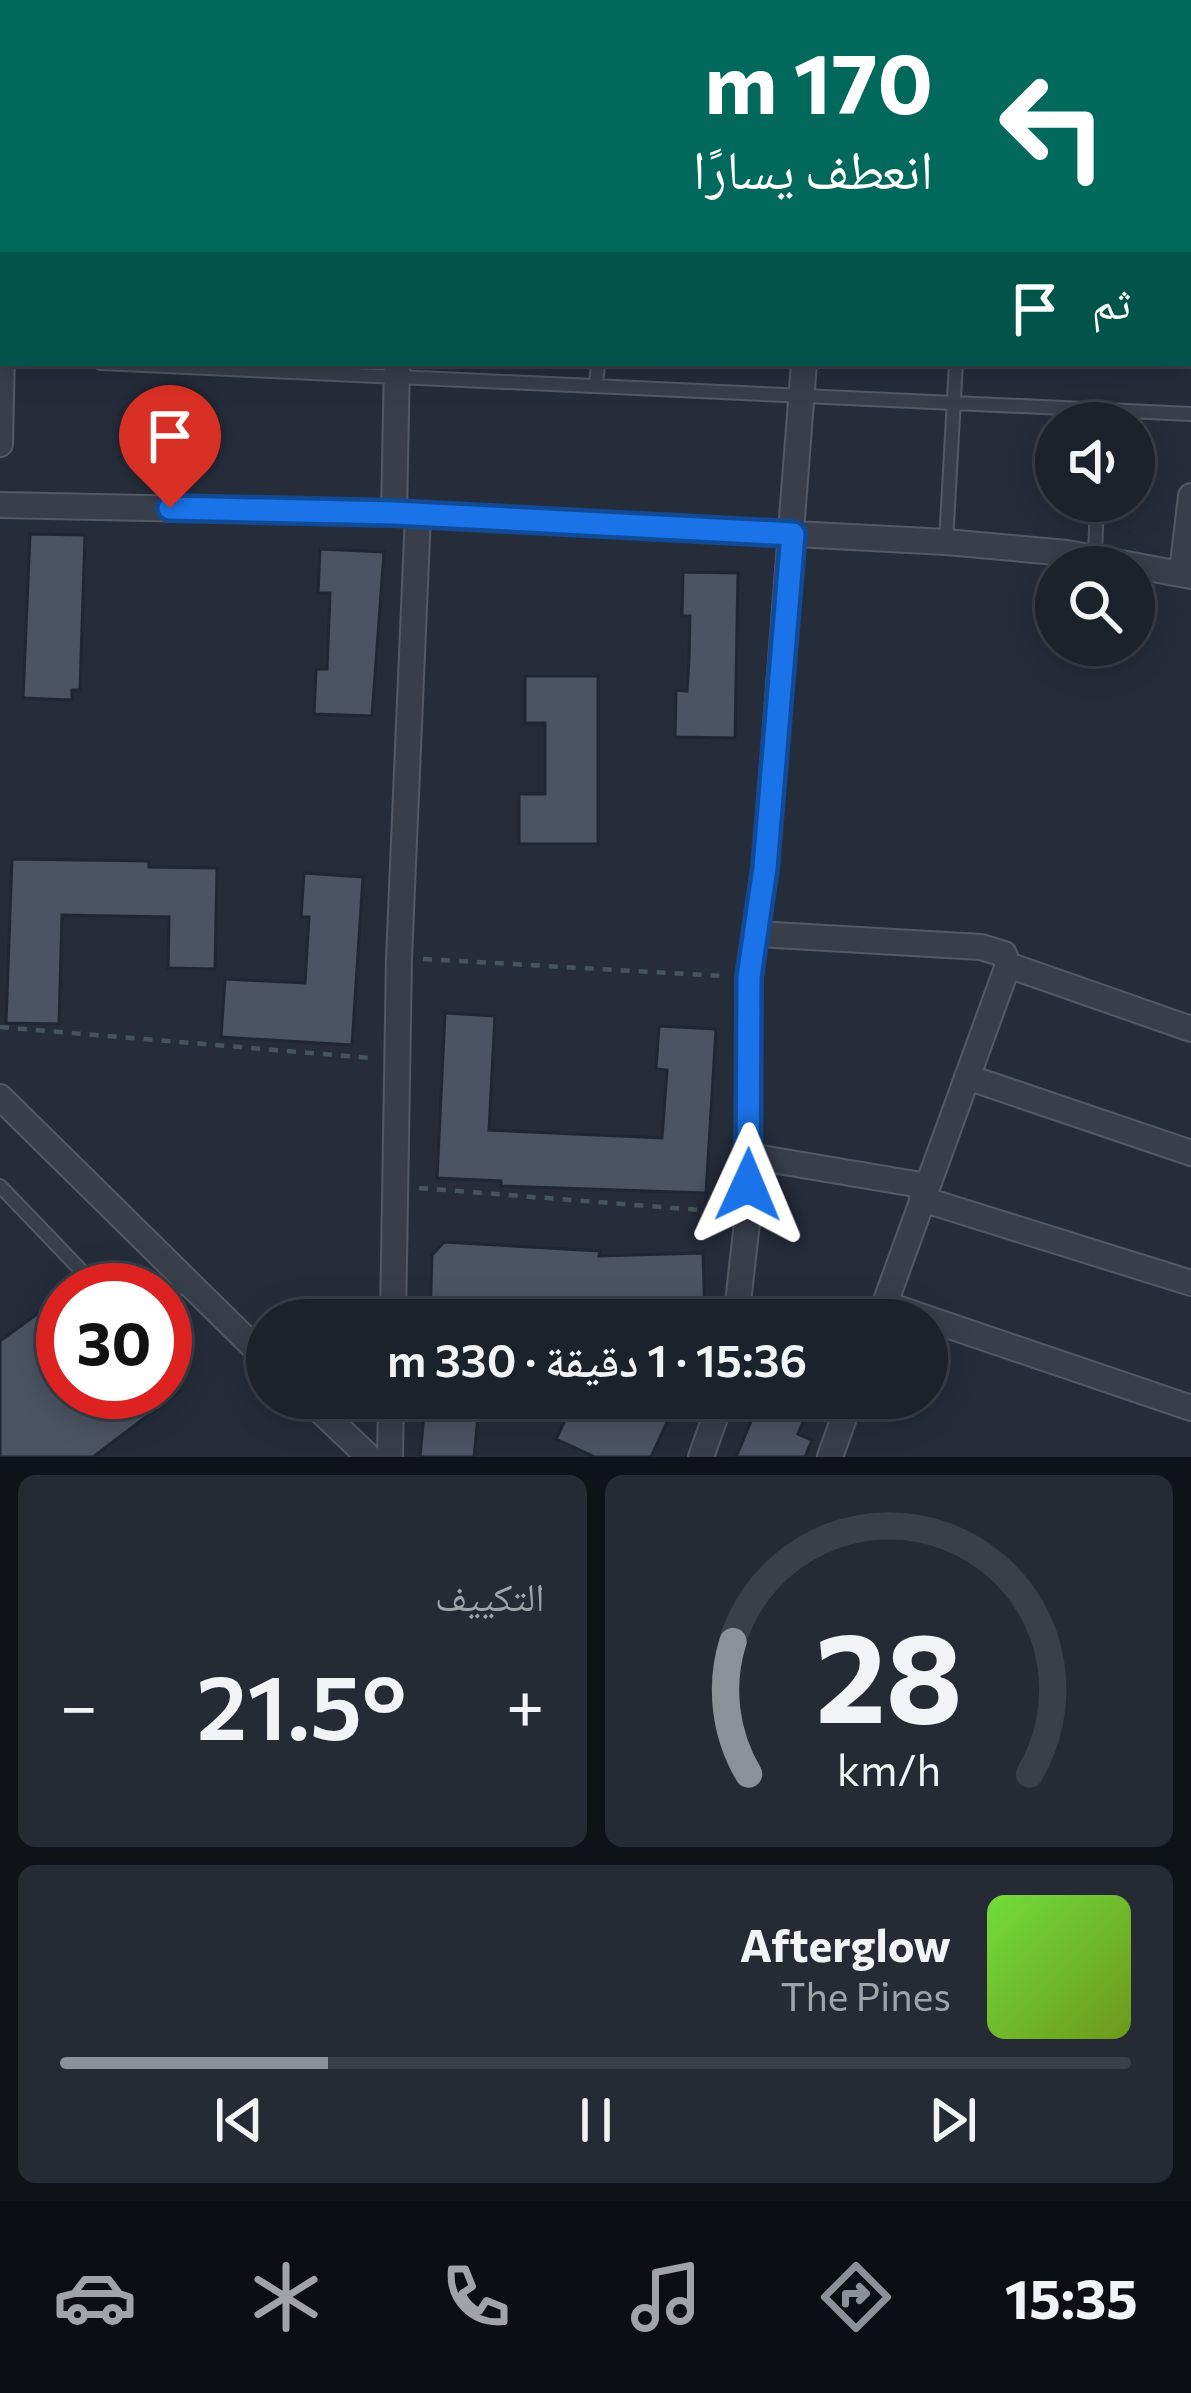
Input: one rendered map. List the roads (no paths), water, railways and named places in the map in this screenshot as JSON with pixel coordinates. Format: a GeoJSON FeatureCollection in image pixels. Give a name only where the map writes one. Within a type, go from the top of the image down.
{"type":"FeatureCollection","features":[{"type":"Feature","properties":{"kind":"street"},"geometry":{"type":"LineString","coordinates":[[0,444],[2,366]]}},
{"type":"Feature","properties":{"kind":"street"},"geometry":{"type":"LineString","coordinates":[[738,1299],[748,1214],[749,977],[793,534],[804,366]]}},
{"type":"Feature","properties":{"kind":"street"},"geometry":{"type":"LineString","coordinates":[[393,1299],[406,513],[397,369]]}},
{"type":"Feature","properties":{"kind":"street"},"geometry":{"type":"LineString","coordinates":[[1155,569],[1186,574],[1191,496]]}},
{"type":"Feature","properties":{"kind":"street"},"geometry":{"type":"LineString","coordinates":[[0,505],[406,513],[946,542],[1035,552]]}},
{"type":"Feature","properties":{"kind":"street"},"geometry":{"type":"LineString","coordinates":[[756,934],[981,946],[1004,954],[1008,965],[887,1299]]}},
{"type":"Feature","properties":{"kind":"street"},"geometry":{"type":"LineString","coordinates":[[1008,965],[1191,1029]]}},
{"type":"Feature","properties":{"kind":"street"},"geometry":{"type":"LineString","coordinates":[[967,1077],[1191,1154]]}},
{"type":"Feature","properties":{"kind":"street"},"geometry":{"type":"LineString","coordinates":[[0,1097],[166,1263]]}},
{"type":"Feature","properties":{"kind":"street"},"geometry":{"type":"LineString","coordinates":[[749,1156],[924,1193],[1191,1283]]}},
{"type":"Feature","properties":{"kind":"street"},"geometry":{"type":"LineString","coordinates":[[192,1289],[246,1340]]}},
{"type":"Feature","properties":{"kind":"street"},"geometry":{"type":"LineString","coordinates":[[948,1333],[1191,1408]]}},
{"type":"Feature","properties":{"kind":"street"},"geometry":{"type":"LineString","coordinates":[[329,1419],[369,1457]]}},
{"type":"Feature","properties":{"kind":"street"},"geometry":{"type":"LineString","coordinates":[[390,1457],[391,1419]]}},
{"type":"Feature","properties":{"kind":"street"},"geometry":{"type":"LineString","coordinates":[[701,1457],[715,1419]]}},
{"type":"Feature","properties":{"kind":"street"},"geometry":{"type":"LineString","coordinates":[[830,1457],[844,1419]]}},
{"type":"Feature","properties":{"kind":"lane"},"geometry":{"type":"LineString","coordinates":[[249,366],[397,369],[596,386],[1035,411]]}},
{"type":"Feature","properties":{"kind":"lane"},"geometry":{"type":"LineString","coordinates":[[596,386],[598,366]]}},
{"type":"Feature","properties":{"kind":"lane"},"geometry":{"type":"LineString","coordinates":[[946,542],[956,366]]}},
{"type":"Feature","properties":{"kind":"lane"},"geometry":{"type":"LineString","coordinates":[[1155,415],[1191,414]]}},
{"type":"Feature","properties":{"kind":"lane"},"geometry":{"type":"LineString","coordinates":[[0,1186],[74,1263]]}}]}
